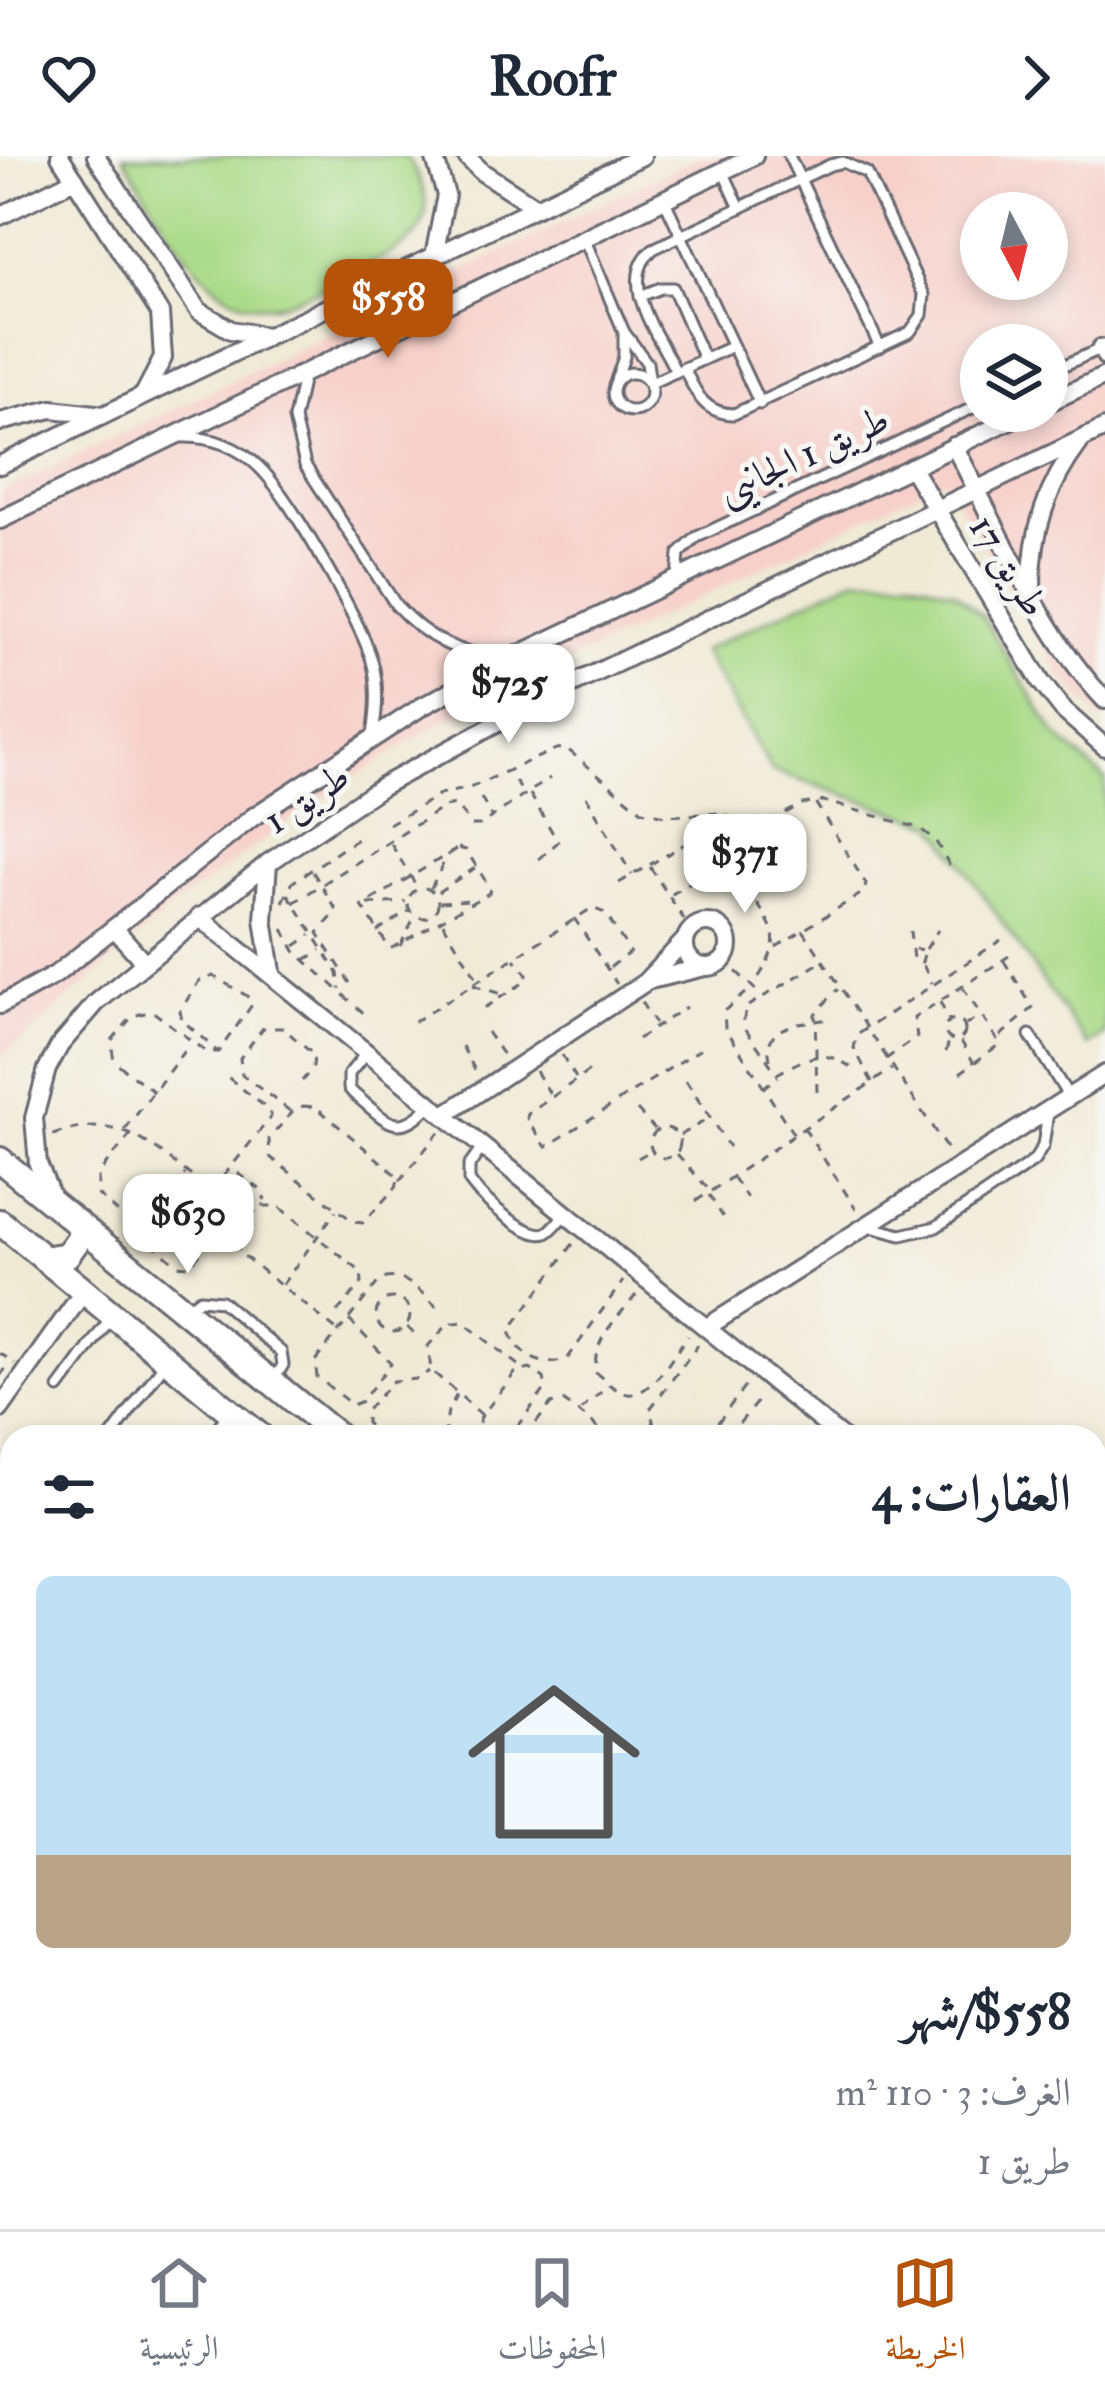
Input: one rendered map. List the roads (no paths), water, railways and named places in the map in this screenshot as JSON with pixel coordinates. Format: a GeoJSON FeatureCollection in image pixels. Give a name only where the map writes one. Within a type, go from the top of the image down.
{"type":"FeatureCollection","features":[{"type":"Feature","properties":{"kind":"street"},"geometry":{"type":"LineString","coordinates":[[60,156],[160,314],[163,358],[142,398]]}},
{"type":"Feature","properties":{"kind":"street"},"geometry":{"type":"LineString","coordinates":[[96,156],[199,311],[230,331],[268,335]]}},
{"type":"Feature","properties":{"kind":"street"},"geometry":{"type":"LineString","coordinates":[[434,156],[446,195],[434,256]]}},
{"type":"Feature","properties":{"kind":"street"},"geometry":{"type":"LineString","coordinates":[[466,156],[482,172],[536,206]]}},
{"type":"Feature","properties":{"kind":"street"},"geometry":{"type":"LineString","coordinates":[[0,465],[642,156]]}},
{"type":"Feature","properties":{"kind":"street"},"geometry":{"type":"LineString","coordinates":[[0,520],[754,156]]}},
{"type":"Feature","properties":{"kind":"street"},"geometry":{"type":"LineString","coordinates":[[0,216],[75,179]]}},
{"type":"Feature","properties":{"kind":"street"},"geometry":{"type":"LineString","coordinates":[[1068,393],[1105,376]]}},
{"type":"Feature","properties":{"kind":"street"},"geometry":{"type":"LineString","coordinates":[[0,422],[52,409],[105,415]]}},
{"type":"Feature","properties":{"kind":"street","name":"طريق 1"},"geometry":{"type":"LineString","coordinates":[[56,1207],[38,1164],[35,1141],[38,1095],[60,1045],[86,1012],[268,863],[382,786],[463,741],[1105,428]]}},
{"type":"Feature","properties":{"kind":"street","name":"طريق 1"},"geometry":{"type":"LineString","coordinates":[[0,1005],[55,975],[253,817],[373,735],[518,655],[984,432]]}},
{"type":"Feature","properties":{"kind":"street"},"geometry":{"type":"LineString","coordinates":[[1033,592],[1037,526],[1062,465],[1082,439]]}},
{"type":"Feature","properties":{"kind":"street","name":"طريق 17"},"geometry":{"type":"LineString","coordinates":[[954,446],[1075,666],[1105,700]]}},
{"type":"Feature","properties":{"kind":"street","name":"طريق 17"},"geometry":{"type":"LineString","coordinates":[[910,467],[1041,682],[1063,710],[1105,747]]}},
{"type":"Feature","properties":{"kind":"street"},"geometry":{"type":"LineString","coordinates":[[268,863],[264,919],[272,972]]}},
{"type":"Feature","properties":{"kind":"street"},"geometry":{"type":"LineString","coordinates":[[199,916],[826,1425]]}},
{"type":"Feature","properties":{"kind":"street"},"geometry":{"type":"LineString","coordinates":[[443,1112],[634,989],[706,922],[722,928],[729,944],[723,959],[634,989]]}},
{"type":"Feature","properties":{"kind":"street"},"geometry":{"type":"LineString","coordinates":[[113,928],[144,962]]}},
{"type":"Feature","properties":{"kind":"street"},"geometry":{"type":"LineString","coordinates":[[688,935],[688,958],[705,967]]}},
{"type":"Feature","properties":{"kind":"street"},"geometry":{"type":"LineString","coordinates":[[705,1326],[1105,1074]]}},
{"type":"Feature","properties":{"kind":"street"},"geometry":{"type":"LineString","coordinates":[[0,1160],[324,1425]]}},
{"type":"Feature","properties":{"kind":"street"},"geometry":{"type":"LineString","coordinates":[[0,1222],[246,1425]]}},
{"type":"Feature","properties":{"kind":"street"},"geometry":{"type":"LineString","coordinates":[[45,1259],[67,1255],[80,1237],[80,1226]]}},
{"type":"Feature","properties":{"kind":"street"},"geometry":{"type":"LineString","coordinates":[[0,1409],[100,1304],[115,1279],[132,1268]]}},
{"type":"Feature","properties":{"kind":"lane"},"geometry":{"type":"LineString","coordinates":[[789,156],[880,347]]}},
{"type":"Feature","properties":{"kind":"lane"},"geometry":{"type":"LineString","coordinates":[[843,162],[867,173],[925,305],[910,332],[760,404],[734,414],[716,412],[700,401],[640,296],[636,281],[643,257],[800,179],[843,162]]}},
{"type":"Feature","properties":{"kind":"lane"},"geometry":{"type":"LineString","coordinates":[[723,171],[740,208]]}},
{"type":"Feature","properties":{"kind":"lane"},"geometry":{"type":"LineString","coordinates":[[664,199],[760,404]]}},
{"type":"Feature","properties":{"kind":"lane"},"geometry":{"type":"LineString","coordinates":[[584,238],[624,332],[642,351],[651,386],[648,402],[632,411],[615,401],[624,332]]}},
{"type":"Feature","properties":{"kind":"lane"},"geometry":{"type":"LineString","coordinates":[[640,296],[673,288],[704,359]]}},
{"type":"Feature","properties":{"kind":"lane"},"geometry":{"type":"LineString","coordinates":[[651,386],[733,346]]}},
{"type":"Feature","properties":{"kind":"lane"},"geometry":{"type":"LineString","coordinates":[[1068,365],[1104,350]]}},
{"type":"Feature","properties":{"kind":"lane"},"geometry":{"type":"LineString","coordinates":[[304,372],[294,419],[304,465],[396,604],[414,625],[450,646],[490,656],[518,655]]}},
{"type":"Feature","properties":{"kind":"lane"},"geometry":{"type":"LineString","coordinates":[[615,382],[626,374],[639,374],[651,386]]}},
{"type":"Feature","properties":{"kind":"lane","name":"طريق 1 الجانيى"},"geometry":{"type":"LineString","coordinates":[[677,579],[679,554],[697,536],[960,414]]}},
{"type":"Feature","properties":{"kind":"lane"},"geometry":{"type":"LineString","coordinates":[[171,437],[218,441],[258,466],[273,484],[366,643],[377,688],[373,735]]}},
{"type":"Feature","properties":{"kind":"lane"},"geometry":{"type":"LineString","coordinates":[[1030,1035],[1070,1097]]}},
{"type":"Feature","properties":{"kind":"lane"},"geometry":{"type":"LineString","coordinates":[[368,1051],[349,1074],[353,1094],[399,1126],[443,1112]]}},
{"type":"Feature","properties":{"kind":"lane"},"geometry":{"type":"LineString","coordinates":[[866,1226],[901,1235],[936,1227],[1034,1161],[1043,1146],[1048,1111]]}},
{"type":"Feature","properties":{"kind":"lane"},"geometry":{"type":"LineString","coordinates":[[484,1145],[469,1166],[469,1180],[525,1231],[549,1231],[566,1212]]}},
{"type":"Feature","properties":{"kind":"lane"},"geometry":{"type":"LineString","coordinates":[[59,1388],[100,1304]]}},
{"type":"Feature","properties":{"kind":"lane"},"geometry":{"type":"LineString","coordinates":[[120,1425],[167,1359]]}},
{"type":"Feature","properties":{"kind":"lane"},"geometry":{"type":"LineString","coordinates":[[220,1425],[230,1412]]}}]}
